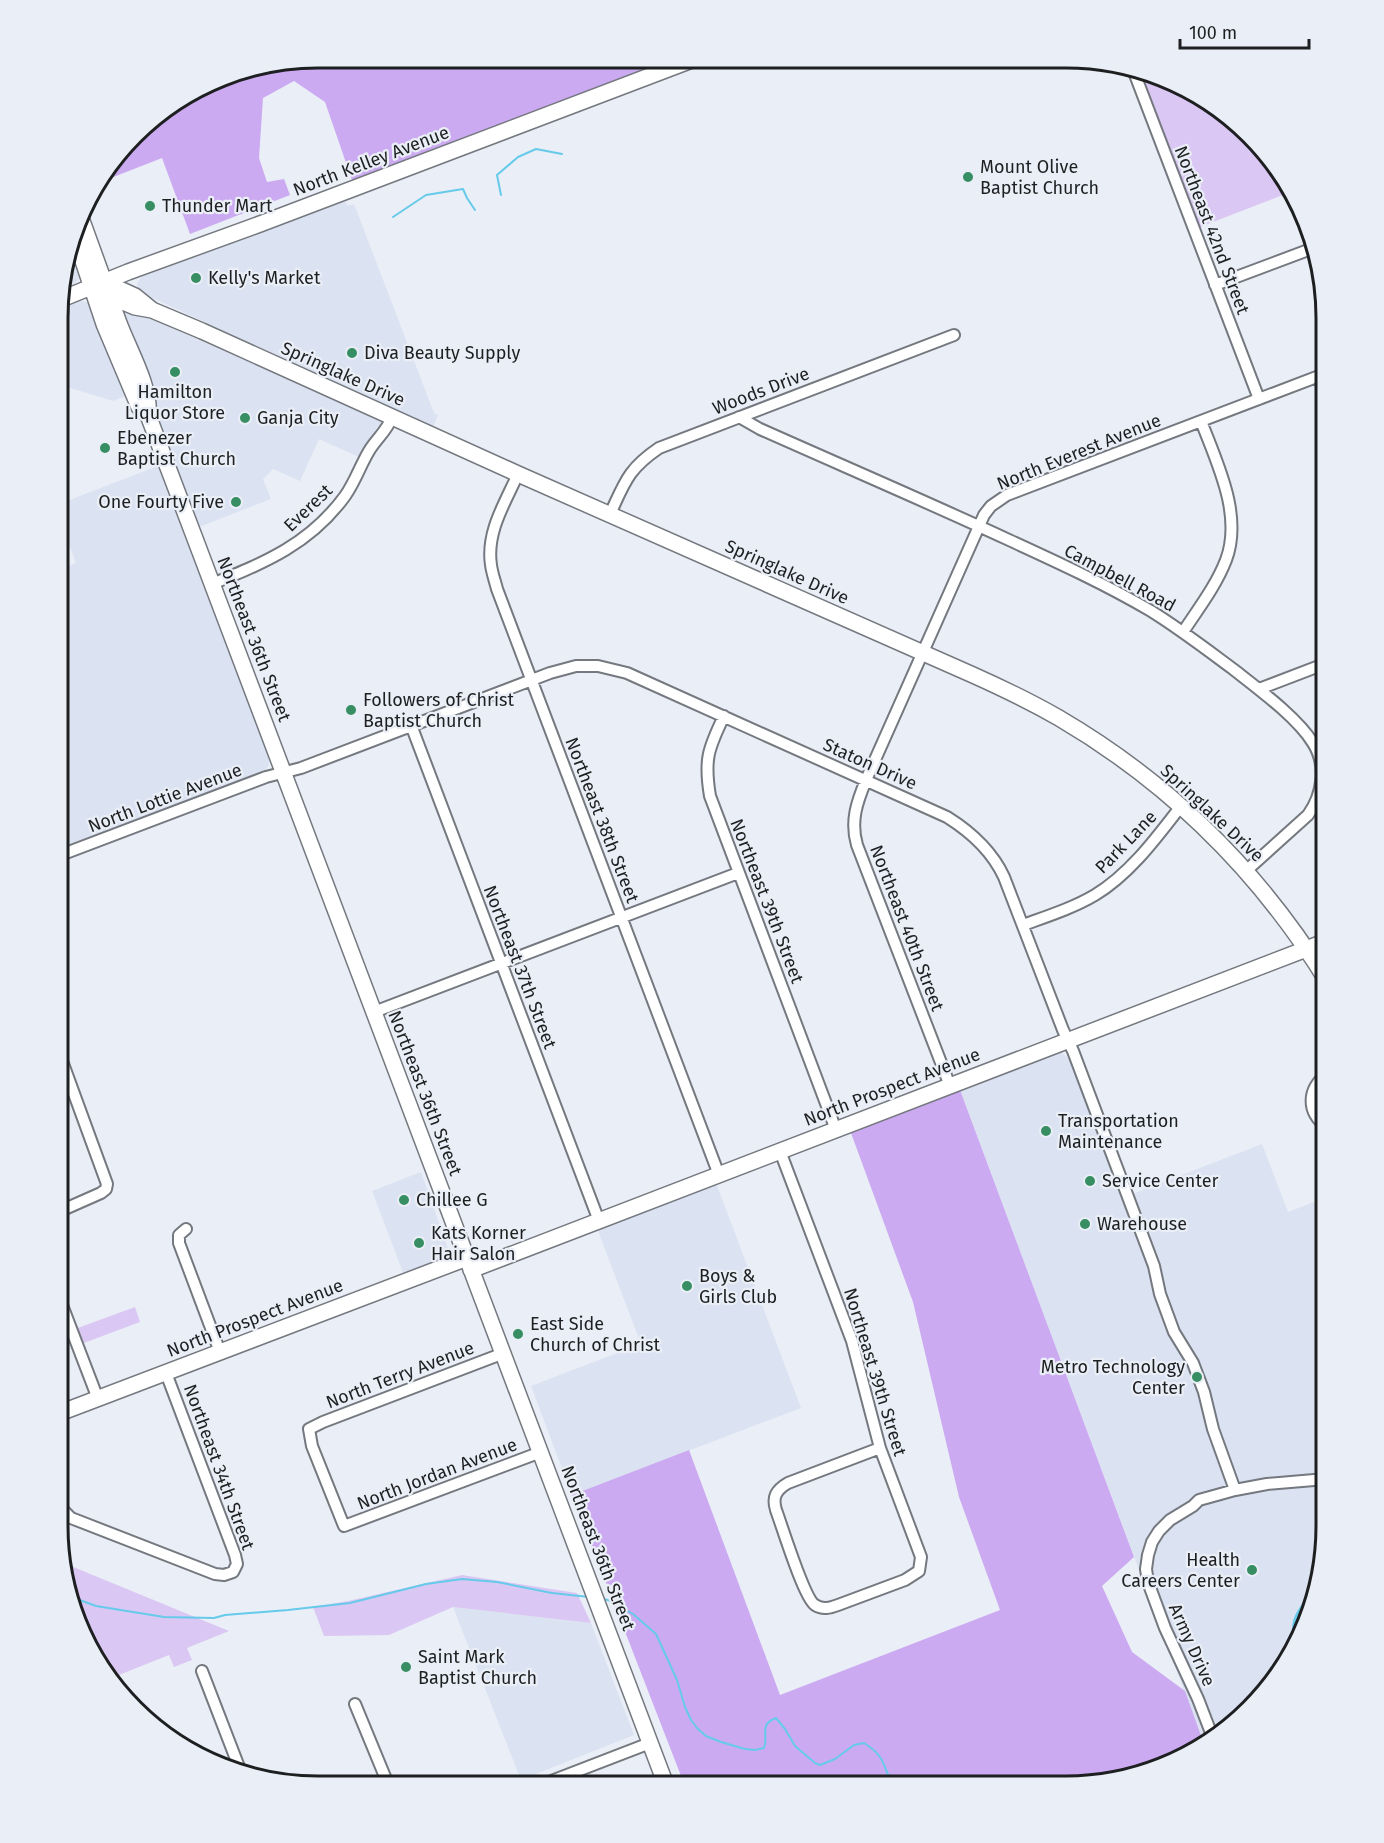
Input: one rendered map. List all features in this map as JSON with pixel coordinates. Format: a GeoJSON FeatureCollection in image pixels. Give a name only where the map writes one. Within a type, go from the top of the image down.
{"type":"FeatureCollection","features":[{"type":"Feature","properties":{"kind":"street","name":"North Kelley Avenue"},"geometry":{"type":"LineString","coordinates":[[68,297],[101,288],[143,267],[671,68]]}},
{"type":"Feature","properties":{"kind":"street","name":"Northeast 42nd Street"},"geometry":{"type":"LineString","coordinates":[[1136,78],[1259,399]]}},
{"type":"Feature","properties":{"kind":"street","name":"Northeast 36th Street"},"geometry":{"type":"LineString","coordinates":[[84,229],[139,407],[148,415],[663,1776]]}},
{"type":"Feature","properties":{"kind":"street","name":"Northeast 36th Street"},"geometry":{"type":"LineString","coordinates":[[79,244],[101,288]]}},
{"type":"Feature","properties":{"kind":"street"},"geometry":{"type":"LineString","coordinates":[[1215,285],[1307,250]]}},
{"type":"Feature","properties":{"kind":"street"},"geometry":{"type":"LineString","coordinates":[[135,296],[136,280],[143,267]]}},
{"type":"Feature","properties":{"kind":"street","name":"Springlake Drive"},"geometry":{"type":"LineString","coordinates":[[101,288],[135,296],[152,310]]}},
{"type":"Feature","properties":{"kind":"street","name":"Springlake Drive"},"geometry":{"type":"LineString","coordinates":[[101,288],[135,307],[152,310],[1009,692],[1059,718],[1143,774],[1181,806],[1246,870],[1281,912],[1316,963]]}},
{"type":"Feature","properties":{"kind":"street","name":"Woods Drive"},"geometry":{"type":"LineString","coordinates":[[610,514],[629,473],[649,454],[673,442],[954,335]]}},
{"type":"Feature","properties":{"kind":"street","name":"North Everest Avenue"},"geometry":{"type":"LineString","coordinates":[[866,780],[984,515],[991,506],[1007,495],[1316,377]]}},
{"type":"Feature","properties":{"kind":"street","name":"Everest"},"geometry":{"type":"LineString","coordinates":[[212,584],[278,556],[301,541],[327,518],[345,497],[370,450],[387,429],[392,417]]}},
{"type":"Feature","properties":{"kind":"street","name":"Campbell Road"},"geometry":{"type":"LineString","coordinates":[[739,417],[771,434],[1096,580],[1183,632],[1259,689],[1303,730],[1316,749]]}},
{"type":"Feature","properties":{"kind":"street"},"geometry":{"type":"LineString","coordinates":[[1183,632],[1227,559],[1231,531],[1229,501],[1221,473],[1201,422]]}},
{"type":"Feature","properties":{"kind":"street","name":"Northeast 38th Street"},"geometry":{"type":"LineString","coordinates":[[518,474],[496,522],[491,542],[490,565],[531,680],[719,1175]]}},
{"type":"Feature","properties":{"kind":"street","name":"Staton Drive"},"geometry":{"type":"LineString","coordinates":[[283,772],[301,768],[531,680],[576,666],[598,666],[627,673],[724,716],[948,817],[972,834],[1000,867],[1154,1266],[1160,1294],[1174,1332],[1193,1363],[1204,1392],[1213,1429],[1235,1490]]}},
{"type":"Feature","properties":{"kind":"street"},"geometry":{"type":"LineString","coordinates":[[1259,689],[1316,667]]}},
{"type":"Feature","properties":{"kind":"street","name":"Northeast 39th Street"},"geometry":{"type":"LineString","coordinates":[[724,716],[711,741],[707,756],[706,777],[710,796],[836,1130]]}},
{"type":"Feature","properties":{"kind":"street","name":"Northeast 37th Street"},"geometry":{"type":"LineString","coordinates":[[411,725],[598,1221]]}},
{"type":"Feature","properties":{"kind":"street","name":"North Lottie Avenue"},"geometry":{"type":"LineString","coordinates":[[68,852],[283,772]]}},
{"type":"Feature","properties":{"kind":"street","name":"Northeast 40th Street"},"geometry":{"type":"LineString","coordinates":[[866,780],[854,816],[854,834],[857,845],[950,1086]]}},
{"type":"Feature","properties":{"kind":"street","name":"Campbell Road"},"geometry":{"type":"LineString","coordinates":[[1246,870],[1303,819],[1316,800]]}},
{"type":"Feature","properties":{"kind":"street","name":"Park Lane"},"geometry":{"type":"LineString","coordinates":[[1023,925],[1097,894],[1127,870],[1181,806]]}},
{"type":"Feature","properties":{"kind":"street"},"geometry":{"type":"LineString","coordinates":[[374,1012],[738,873]]}},
{"type":"Feature","properties":{"kind":"street","name":"North Prospect Avenue"},"geometry":{"type":"LineString","coordinates":[[68,1410],[220,1352],[598,1221],[1316,945]]}},
{"type":"Feature","properties":{"kind":"street"},"geometry":{"type":"LineString","coordinates":[[68,1077],[107,1184],[106,1189],[101,1193],[68,1208]]}},
{"type":"Feature","properties":{"kind":"street"},"geometry":{"type":"LineString","coordinates":[[1316,1085],[1311,1098],[1316,1116]]}},
{"type":"Feature","properties":{"kind":"street","name":"Northeast 39th Street"},"geometry":{"type":"LineString","coordinates":[[780,1151],[854,1349],[879,1449],[921,1557],[920,1568],[905,1580],[830,1608],[818,1607],[813,1604],[805,1590],[776,1510],[775,1494],[788,1483],[879,1449]]}},
{"type":"Feature","properties":{"kind":"street"},"geometry":{"type":"LineString","coordinates":[[186,1229],[179,1235],[179,1243],[220,1352]]}},
{"type":"Feature","properties":{"kind":"street"},"geometry":{"type":"LineString","coordinates":[[68,1321],[98,1399]]}},
{"type":"Feature","properties":{"kind":"street","name":"North Terry Avenue"},"geometry":{"type":"LineString","coordinates":[[344,1526],[312,1446],[309,1430],[323,1422],[504,1353]]}},
{"type":"Feature","properties":{"kind":"street","name":"Northeast 34th Street"},"geometry":{"type":"LineString","coordinates":[[68,1515],[215,1574],[224,1575],[233,1572],[237,1564],[235,1555],[166,1373]]}},
{"type":"Feature","properties":{"kind":"street","name":"North Jordan Avenue"},"geometry":{"type":"LineString","coordinates":[[344,1526],[541,1452]]}},
{"type":"Feature","properties":{"kind":"street","name":"Army Drive"},"geometry":{"type":"LineString","coordinates":[[1210,1730],[1165,1628],[1148,1582],[1146,1569],[1152,1542],[1170,1520],[1199,1500],[1267,1484],[1316,1480]]}},
{"type":"Feature","properties":{"kind":"street"},"geometry":{"type":"LineString","coordinates":[[202,1671],[237,1762]]}},
{"type":"Feature","properties":{"kind":"street"},"geometry":{"type":"LineString","coordinates":[[356,1704],[385,1776]]}},
{"type":"Feature","properties":{"kind":"street"},"geometry":{"type":"LineString","coordinates":[[565,1776],[651,1743]]}},
{"type":"Feature","properties":{"kind":"shaded area"},"geometry":{"type":"Polygon","coordinates":[[[301,68],[650,68],[353,183],[325,102],[294,81],[263,98],[259,158],[267,182],[284,179],[290,195],[190,234],[162,158],[111,178],[129,153],[165,119],[207,93],[269,72],[301,68]]]}},
{"type":"Feature","properties":{"kind":"shaded area"},"geometry":{"type":"Polygon","coordinates":[[[1144,80],[1177,93],[1219,119],[1255,153],[1284,194],[1200,227],[1144,80]]]}},
{"type":"Feature","properties":{"kind":"shaded area"},"geometry":{"type":"Polygon","coordinates":[[[341,201],[348,206],[354,204],[434,413],[438,415],[433,427],[144,294],[138,289],[137,283],[142,277],[341,201]]]}},
{"type":"Feature","properties":{"kind":"shaded area"},"geometry":{"type":"Polygon","coordinates":[[[75,257],[81,274],[71,286],[72,269],[75,257]]]}},
{"type":"Feature","properties":{"kind":"shaded area"},"geometry":{"type":"Polygon","coordinates":[[[80,301],[89,303],[128,395],[113,401],[68,387],[68,305],[80,301]]]}},
{"type":"Feature","properties":{"kind":"shaded area"},"geometry":{"type":"Polygon","coordinates":[[[121,308],[382,420],[382,424],[377,427],[361,458],[319,439],[300,481],[273,469],[263,479],[271,499],[199,527],[157,414],[121,308]]]}},
{"type":"Feature","properties":{"kind":"shaded area"},"geometry":{"type":"Polygon","coordinates":[[[158,466],[269,759],[269,765],[262,773],[68,846],[68,566],[76,563],[68,542],[68,501],[158,466]]]}},
{"type":"Feature","properties":{"kind":"shaded area","name":"Metro Technology Center"},"geometry":{"type":"Polygon","coordinates":[[[1057,1051],[1070,1060],[1122,1198],[1262,1144],[1288,1212],[1316,1201],[1316,1542],[1312,1574],[1291,1636],[1265,1678],[1231,1714],[1201,1736],[960,1090],[1057,1051]]]}},
{"type":"Feature","properties":{"kind":"shaded area"},"geometry":{"type":"Polygon","coordinates":[[[960,1090],[1134,1557],[1102,1586],[1132,1652],[1185,1691],[1201,1736],[1192,1742],[1131,1767],[1083,1775],[681,1776],[572,1495],[689,1450],[780,1695],[1000,1610],[959,1497],[913,1302],[851,1133],[960,1090]]]}},
{"type":"Feature","properties":{"kind":"shaded area"},"geometry":{"type":"Polygon","coordinates":[[[421,1172],[451,1257],[404,1275],[372,1191],[421,1172]]]}},
{"type":"Feature","properties":{"kind":"shaded area","name":"Boys & Girls Club"},"geometry":{"type":"Polygon","coordinates":[[[716,1183],[801,1408],[572,1495],[531,1386],[641,1344],[597,1228],[716,1183]]]}},
{"type":"Feature","properties":{"kind":"shaded area"},"geometry":{"type":"Polygon","coordinates":[[[135,1307],[140,1322],[81,1344],[75,1329],[135,1307]]]}},
{"type":"Feature","properties":{"kind":"shaded area"},"geometry":{"type":"Polygon","coordinates":[[[71,1566],[229,1631],[187,1648],[192,1660],[174,1667],[169,1655],[117,1676],[93,1636],[81,1606],[71,1566]]]}},
{"type":"Feature","properties":{"kind":"shaded area"},"geometry":{"type":"Polygon","coordinates":[[[462,1575],[577,1593],[591,1623],[453,1607],[389,1635],[324,1636],[313,1607],[348,1601],[462,1575]]]}},
{"type":"Feature","properties":{"kind":"shaded area"},"geometry":{"type":"Polygon","coordinates":[[[453,1607],[591,1623],[634,1735],[531,1776],[519,1776],[453,1607]]]}},
{"type":"Feature","properties":{"kind":"water"},"geometry":{"type":"Polygon","coordinates":[[[1305,1600],[1293,1632],[1293,1621],[1305,1600]]]}},
{"type":"Feature","properties":{"kind":"waterway"},"geometry":{"type":"LineString","coordinates":[[501,195],[497,175],[518,157],[536,149],[562,154]]}},
{"type":"Feature","properties":{"kind":"waterway"},"geometry":{"type":"LineString","coordinates":[[393,217],[426,195],[463,189],[475,210]]}},
{"type":"Feature","properties":{"kind":"waterway"},"geometry":{"type":"LineString","coordinates":[[79,1600],[96,1606],[164,1617],[214,1618],[350,1603],[426,1584],[462,1579],[497,1582],[552,1593],[589,1597]]}},
{"type":"Feature","properties":{"kind":"waterway"},"geometry":{"type":"LineString","coordinates":[[603,1599],[633,1614],[656,1634],[677,1680],[691,1720],[706,1736],[745,1749],[764,1748],[767,1724],[776,1718],[795,1746],[815,1763],[820,1765],[835,1759],[854,1745],[864,1743],[881,1758],[889,1776]]}},
{"type":"Feature","properties":{"kind":"place","name":"Mount Olive Baptist Church"},"geometry":{"type":"Point","coordinates":[968,177]}},
{"type":"Feature","properties":{"kind":"place","name":"Thunder Mart"},"geometry":{"type":"Point","coordinates":[150,206]}},
{"type":"Feature","properties":{"kind":"place","name":"Kelly's Market"},"geometry":{"type":"Point","coordinates":[196,278]}},
{"type":"Feature","properties":{"kind":"place","name":"Diva Beauty Supply"},"geometry":{"type":"Point","coordinates":[352,353]}},
{"type":"Feature","properties":{"kind":"place","name":"Hamilton Liquor Store"},"geometry":{"type":"Point","coordinates":[175,372]}},
{"type":"Feature","properties":{"kind":"place","name":"Ganja City"},"geometry":{"type":"Point","coordinates":[245,418]}},
{"type":"Feature","properties":{"kind":"place","name":"Ebenezer Baptist Church"},"geometry":{"type":"Point","coordinates":[105,448]}},
{"type":"Feature","properties":{"kind":"place","name":"One Fourty Five"},"geometry":{"type":"Point","coordinates":[236,502]}},
{"type":"Feature","properties":{"kind":"place","name":"Followers of Christ Baptist Church"},"geometry":{"type":"Point","coordinates":[351,710]}},
{"type":"Feature","properties":{"kind":"place","name":"Transportation Maintenance"},"geometry":{"type":"Point","coordinates":[1046,1131]}},
{"type":"Feature","properties":{"kind":"place","name":"Service Center"},"geometry":{"type":"Point","coordinates":[1090,1181]}},
{"type":"Feature","properties":{"kind":"place","name":"Chillee G"},"geometry":{"type":"Point","coordinates":[404,1200]}},
{"type":"Feature","properties":{"kind":"place","name":"Warehouse"},"geometry":{"type":"Point","coordinates":[1085,1224]}},
{"type":"Feature","properties":{"kind":"place","name":"Kats Korner Hair Salon"},"geometry":{"type":"Point","coordinates":[419,1243]}},
{"type":"Feature","properties":{"kind":"place","name":"Boys & Girls Club"},"geometry":{"type":"Point","coordinates":[687,1286]}},
{"type":"Feature","properties":{"kind":"place","name":"East Side Church of Christ"},"geometry":{"type":"Point","coordinates":[518,1334]}},
{"type":"Feature","properties":{"kind":"place","name":"Metro Technology Center"},"geometry":{"type":"Point","coordinates":[1197,1377]}},
{"type":"Feature","properties":{"kind":"place","name":"Health Careers Center"},"geometry":{"type":"Point","coordinates":[1252,1570]}},
{"type":"Feature","properties":{"kind":"place","name":"Saint Mark Baptist Church"},"geometry":{"type":"Point","coordinates":[406,1667]}}]}
